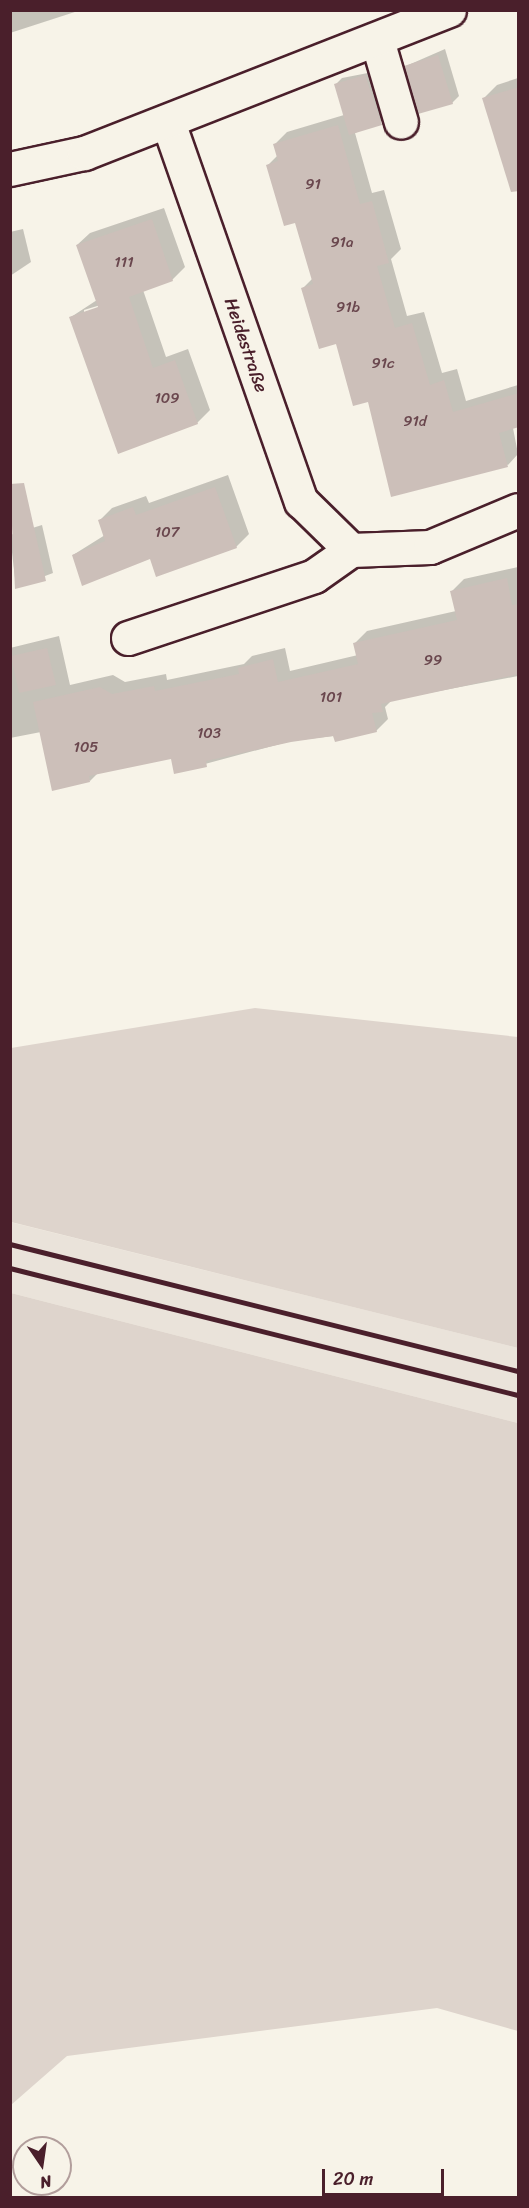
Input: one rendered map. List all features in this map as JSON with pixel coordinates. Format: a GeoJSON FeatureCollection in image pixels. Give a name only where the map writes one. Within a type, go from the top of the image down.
{"type":"FeatureCollection","features":[{"type":"Feature","properties":{"kind":"street"},"geometry":{"type":"LineString","coordinates":[[10,169],[84,153],[449,10]]}},
{"type":"Feature","properties":{"kind":"street"},"geometry":{"type":"LineString","coordinates":[[377,40],[401,122]]}},
{"type":"Feature","properties":{"kind":"street","name":"Heidestraße"},"geometry":{"type":"LineString","coordinates":[[168,122],[301,501],[351,550]]}},
{"type":"Feature","properties":{"kind":"street"},"geometry":{"type":"LineString","coordinates":[[128,638],[314,576],[351,550],[430,547],[519,510]]}},
{"type":"Feature","properties":{"kind":"shaded area"},"geometry":{"type":"Polygon","coordinates":[[[255,1008],[518,1037],[518,1348],[11,1222],[11,1048],[255,1008]]]}},
{"type":"Feature","properties":{"kind":"shaded area"},"geometry":{"type":"Polygon","coordinates":[[[10,1222],[518,1348],[518,1423],[11,1293],[10,1222]]]}},
{"type":"Feature","properties":{"kind":"shaded area"},"geometry":{"type":"Polygon","coordinates":[[[11,1293],[518,1423],[518,2031],[437,2008],[67,2056],[11,2105],[11,1293]]]}},
{"type":"Feature","properties":{"kind":"building"},"geometry":{"type":"Polygon","coordinates":[[[438,55],[453,104],[418,114],[404,66],[438,55]]]}},
{"type":"Feature","properties":{"kind":"building"},"geometry":{"type":"Polygon","coordinates":[[[365,75],[382,125],[349,135],[334,84],[365,75]]]}},
{"type":"Feature","properties":{"kind":"building"},"geometry":{"type":"Polygon","coordinates":[[[519,87],[519,191],[511,192],[482,98],[519,87]]]}},
{"type":"Feature","properties":{"kind":"building"},"geometry":{"type":"Polygon","coordinates":[[[338,125],[360,204],[372,201],[389,263],[377,266],[395,328],[412,323],[430,385],[444,380],[453,412],[519,393],[519,427],[499,433],[508,467],[391,497],[368,402],[353,406],[336,344],[319,349],[301,288],[313,284],[295,223],[284,226],[266,165],[278,161],[273,144],[338,125]]]}},
{"type":"Feature","properties":{"kind":"building"},"geometry":{"type":"Polygon","coordinates":[[[152,219],[173,281],[129,297],[153,368],[175,360],[198,424],[118,454],[69,317],[98,307],[76,245],[152,219]]]}},
{"type":"Feature","properties":{"kind":"building"},"geometry":{"type":"Polygon","coordinates":[[[24,483],[46,581],[15,589],[10,484],[24,483]]]}},
{"type":"Feature","properties":{"kind":"building"},"geometry":{"type":"Polygon","coordinates":[[[215,487],[237,548],[156,577],[150,559],[82,586],[72,555],[105,541],[98,520],[133,507],[136,515],[215,487]]]}},
{"type":"Feature","properties":{"kind":"building"},"geometry":{"type":"Polygon","coordinates":[[[507,578],[512,605],[519,604],[519,674],[381,704],[383,712],[372,713],[377,732],[335,742],[333,736],[291,742],[206,761],[207,767],[174,774],[171,759],[89,776],[90,782],[52,791],[33,702],[100,687],[112,694],[154,686],[155,691],[239,674],[238,668],[273,659],[278,682],[358,664],[353,643],[457,620],[450,591],[507,578]]]}},
{"type":"Feature","properties":{"kind":"building"},"geometry":{"type":"Polygon","coordinates":[[[47,648],[56,685],[19,693],[11,656],[47,648]]]}},
{"type":"Feature","properties":{"kind":"railway"},"geometry":{"type":"LineString","coordinates":[[10,1244],[518,1371]]}},
{"type":"Feature","properties":{"kind":"railway"},"geometry":{"type":"LineString","coordinates":[[10,1268],[518,1395]]}}]}
